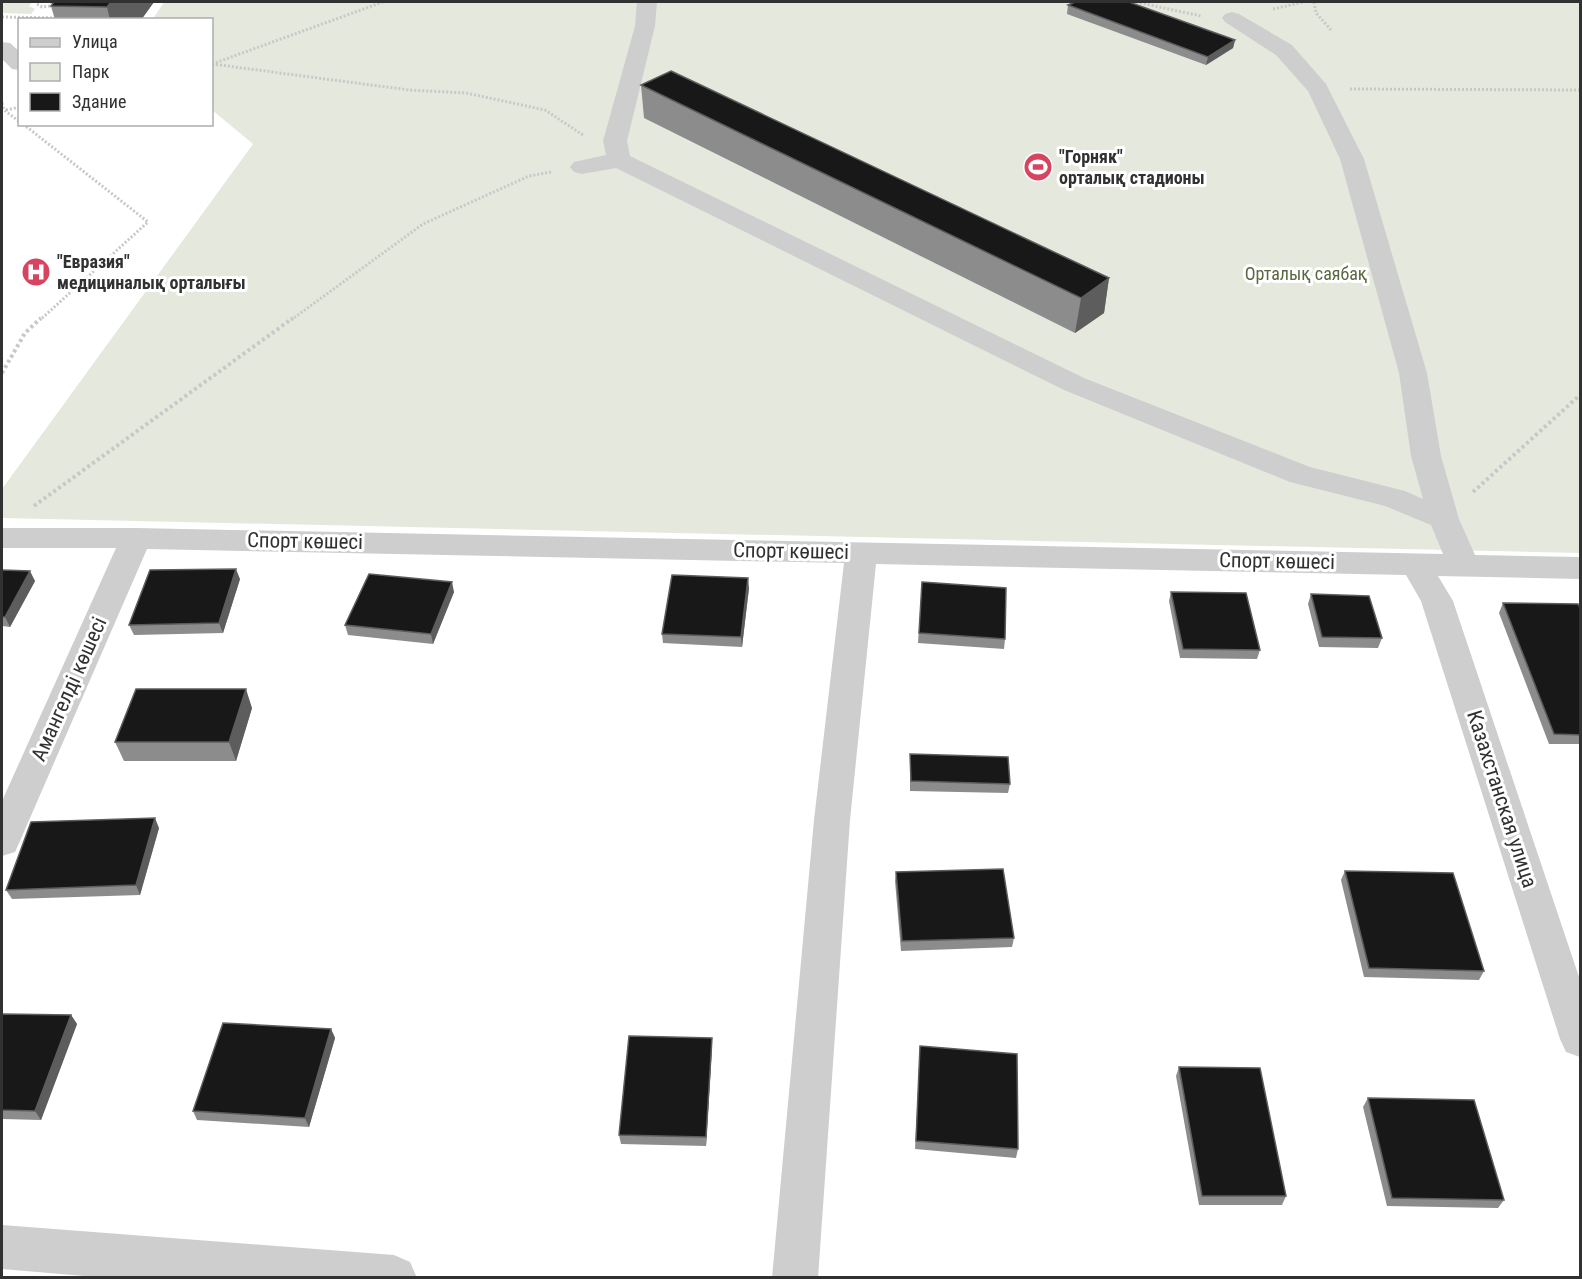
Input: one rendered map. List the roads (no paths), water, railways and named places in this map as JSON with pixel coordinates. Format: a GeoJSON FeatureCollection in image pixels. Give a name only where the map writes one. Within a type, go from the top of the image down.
{"type":"FeatureCollection","features":[{"type":"Feature","properties":{"kind":"street"},"geometry":{"type":"LineString","coordinates":[[619,160],[615,141],[645,26],[647,2]]}},
{"type":"Feature","properties":{"kind":"street"},"geometry":{"type":"LineString","coordinates":[[1232,18],[1284,50],[1318,89],[1352,159],[1413,373],[1426,456],[1444,519],[1463,565]]}},
{"type":"Feature","properties":{"kind":"street"},"geometry":{"type":"LineString","coordinates":[[2,48],[17,74]]}},
{"type":"Feature","properties":{"kind":"street"},"geometry":{"type":"LineString","coordinates":[[582,166],[619,160],[1074,384],[1301,475],[1394,498],[1444,519]]}},
{"type":"Feature","properties":{"kind":"street","name":"Спорт көшесі"},"geometry":{"type":"LineString","coordinates":[[2,538],[136,538],[1581,568]]}},
{"type":"Feature","properties":{"kind":"street","name":"Амангелді көшесі"},"geometry":{"type":"LineString","coordinates":[[2,841],[136,538]]}},
{"type":"Feature","properties":{"kind":"street"},"geometry":{"type":"LineString","coordinates":[[795,1278],[832,820],[861,552]]}},
{"type":"Feature","properties":{"kind":"street","name":"Казахстанская улица"},"geometry":{"type":"LineString","coordinates":[[1414,564],[1437,601],[1581,1039]]}},
{"type":"Feature","properties":{"kind":"street"},"geometry":{"type":"LineString","coordinates":[[2,1247],[394,1278]]}},
{"type":"Feature","properties":{"kind":"place","name":"\"Горняк\" орталық стадионы"},"geometry":{"type":"Point","coordinates":[1038,167]}},
{"type":"Feature","properties":{"kind":"place","name":"\"Евразия\" медициналық орталығы"},"geometry":{"type":"Point","coordinates":[36,272]}},
{"type":"Feature","properties":{"kind":"park label","name":"Орталық саябақ"},"geometry":{"type":"Point","coordinates":[1306,274]}}]}
